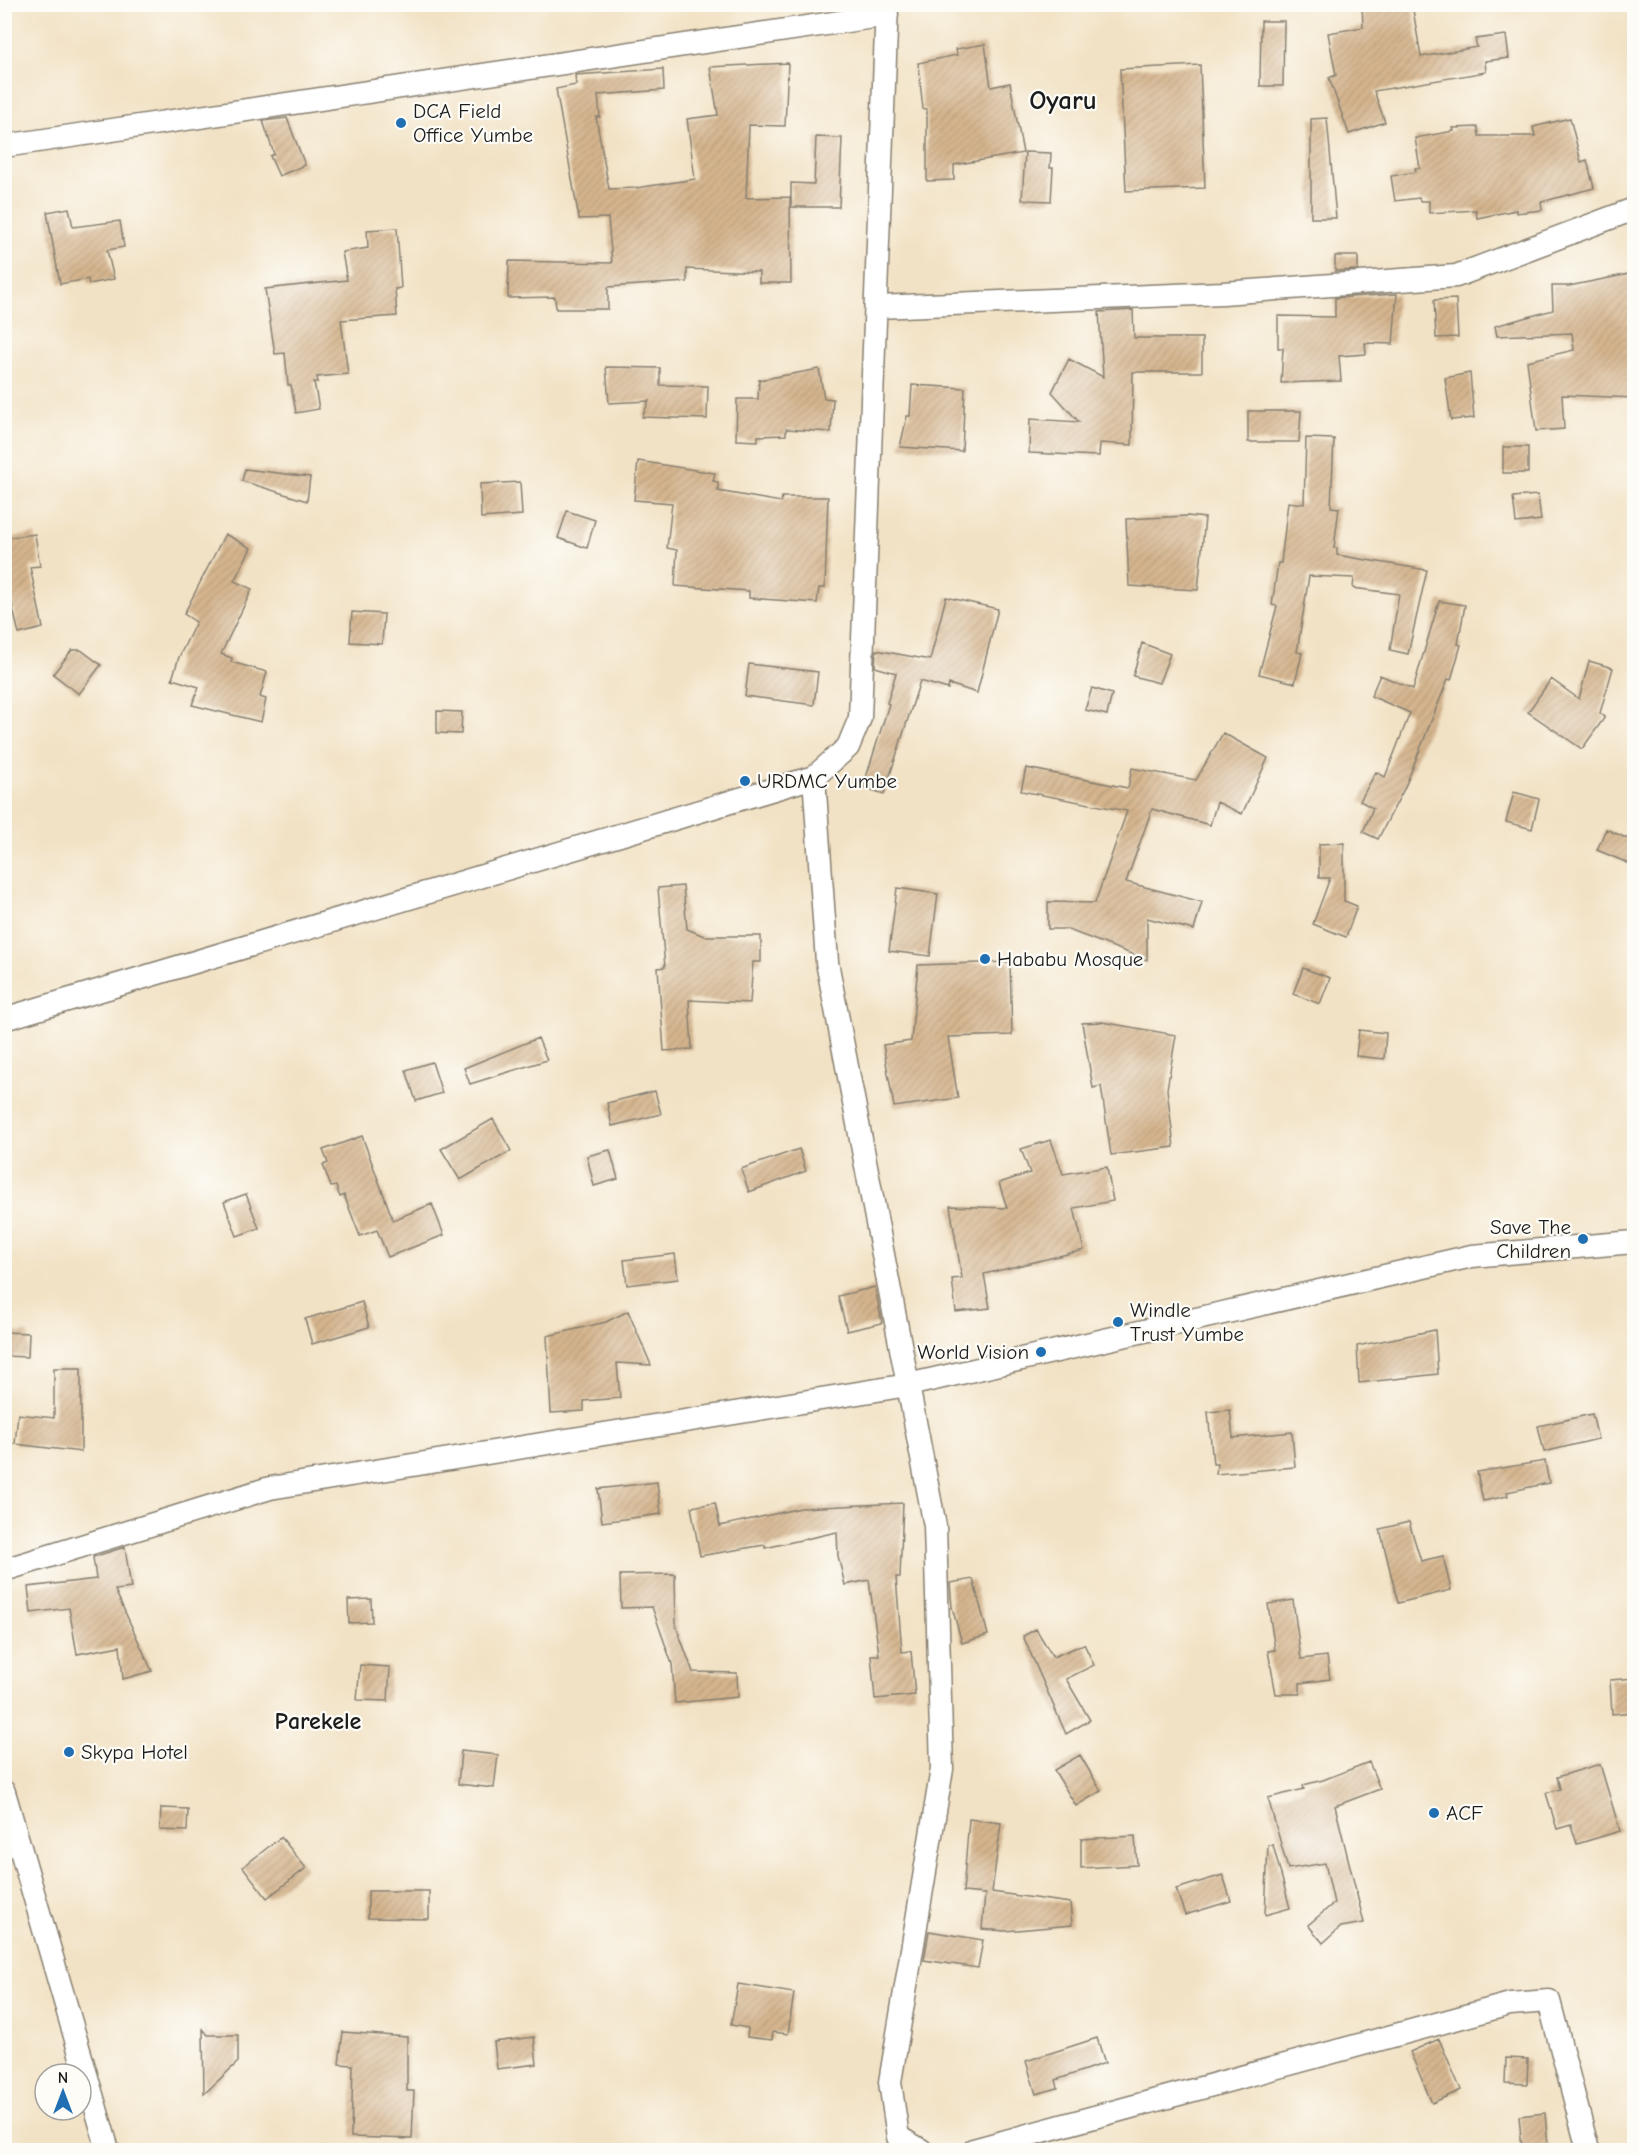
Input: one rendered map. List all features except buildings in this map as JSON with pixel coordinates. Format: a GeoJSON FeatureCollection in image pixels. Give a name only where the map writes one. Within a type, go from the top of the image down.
{"type":"FeatureCollection","features":[{"type":"Feature","properties":{"kind":"street"},"geometry":{"type":"LineString","coordinates":[[4,146],[887,10],[860,718],[848,747],[814,777],[4,1019]]}},
{"type":"Feature","properties":{"kind":"street"},"geometry":{"type":"LineString","coordinates":[[877,307],[1223,293],[1456,276],[1635,209]]}},
{"type":"Feature","properties":{"kind":"street"},"geometry":{"type":"LineString","coordinates":[[814,777],[827,962],[935,1526],[942,1769],[891,2082],[898,2137],[921,2151]]}},
{"type":"Feature","properties":{"kind":"street"},"geometry":{"type":"LineString","coordinates":[[4,1570],[270,1488],[908,1385],[1472,1256],[1635,1242]]}},
{"type":"Feature","properties":{"kind":"street"},"geometry":{"type":"LineString","coordinates":[[4,1792],[108,2151]]}},
{"type":"Feature","properties":{"kind":"street"},"geometry":{"type":"LineString","coordinates":[[973,2151],[1510,2004],[1549,2001],[1588,2151]]}},
{"type":"Feature","properties":{"kind":"place","name":"DCA Field Office Yumbe"},"geometry":{"type":"Point","coordinates":[401,123]}},
{"type":"Feature","properties":{"kind":"place","name":"URDMC Yumbe"},"geometry":{"type":"Point","coordinates":[745,781]}},
{"type":"Feature","properties":{"kind":"place","name":"Hababu Mosque"},"geometry":{"type":"Point","coordinates":[985,959]}},
{"type":"Feature","properties":{"kind":"place","name":"Save The Children"},"geometry":{"type":"Point","coordinates":[1583,1239]}},
{"type":"Feature","properties":{"kind":"place","name":"Windle Trust Yumbe"},"geometry":{"type":"Point","coordinates":[1118,1322]}},
{"type":"Feature","properties":{"kind":"place","name":"World Vision"},"geometry":{"type":"Point","coordinates":[1041,1352]}},
{"type":"Feature","properties":{"kind":"place","name":"Skypa Hotel"},"geometry":{"type":"Point","coordinates":[69,1752]}},
{"type":"Feature","properties":{"kind":"place","name":"ACF"},"geometry":{"type":"Point","coordinates":[1434,1813]}},
{"type":"Feature","properties":{"kind":"district","name":"Oyaru"},"geometry":{"type":"Point","coordinates":[1063,100]}},
{"type":"Feature","properties":{"kind":"district","name":"Parekele"},"geometry":{"type":"Point","coordinates":[318,1721]}}]}
